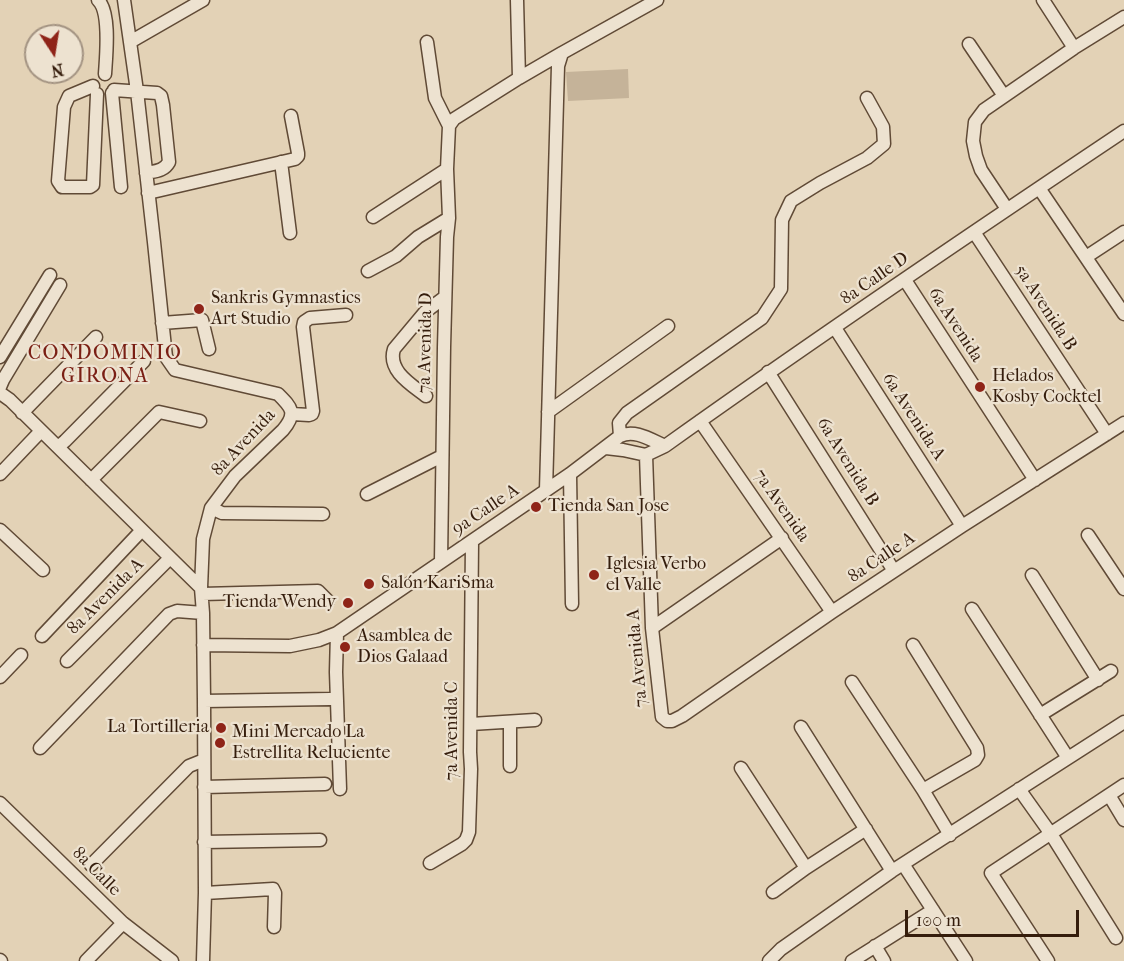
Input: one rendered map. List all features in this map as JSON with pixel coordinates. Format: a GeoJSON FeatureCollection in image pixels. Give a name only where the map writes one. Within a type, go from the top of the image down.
{"type":"FeatureCollection","features":[{"type":"Feature","properties":{"kind":"street"},"geometry":{"type":"LineString","coordinates":[[98,0],[103,4],[107,35],[105,74]]}},
{"type":"Feature","properties":{"kind":"street","name":"8a Avenida"},"geometry":{"type":"LineString","coordinates":[[124,0],[137,91],[166,357],[175,370],[278,394],[289,405],[292,414],[290,422],[236,476],[211,508],[203,539],[204,961]]}},
{"type":"Feature","properties":{"kind":"street"},"geometry":{"type":"LineString","coordinates":[[517,0],[519,78]]}},
{"type":"Feature","properties":{"kind":"street"},"geometry":{"type":"LineString","coordinates":[[449,126],[454,118],[519,78],[657,0]]}},
{"type":"Feature","properties":{"kind":"street"},"geometry":{"type":"LineString","coordinates":[[1043,0],[1074,48]]}},
{"type":"Feature","properties":{"kind":"street"},"geometry":{"type":"LineString","coordinates":[[130,42],[195,2]]}},
{"type":"Feature","properties":{"kind":"street"},"geometry":{"type":"LineString","coordinates":[[1007,209],[981,170],[973,141],[975,122],[984,110],[1074,48],[1124,17]]}},
{"type":"Feature","properties":{"kind":"street"},"geometry":{"type":"LineString","coordinates":[[427,42],[435,98],[449,126]]}},
{"type":"Feature","properties":{"kind":"street"},"geometry":{"type":"LineString","coordinates":[[969,44],[1004,96]]}},
{"type":"Feature","properties":{"kind":"street"},"geometry":{"type":"LineString","coordinates":[[546,490],[558,66],[562,53]]}},
{"type":"Feature","properties":{"kind":"street"},"geometry":{"type":"LineString","coordinates":[[121,187],[113,91],[113,80],[108,75],[101,74],[95,78],[95,90],[93,185],[90,187],[62,187],[58,181],[64,107],[69,96],[95,90],[106,96],[113,91],[137,91],[157,93],[161,96],[170,162],[162,170],[146,173]]}},
{"type":"Feature","properties":{"kind":"street","name":"9a Calle A"},"geometry":{"type":"LineString","coordinates":[[203,645],[290,646],[319,640],[337,633],[606,448],[620,436],[619,423],[627,413],[762,318],[781,289],[782,220],[791,201],[867,158],[884,144],[883,128],[867,99]]}},
{"type":"Feature","properties":{"kind":"street"},"geometry":{"type":"LineString","coordinates":[[148,194],[295,159],[298,156],[291,116]]}},
{"type":"Feature","properties":{"kind":"street","name":"7a Avenida D"},"geometry":{"type":"LineString","coordinates":[[441,561],[449,126]]}},
{"type":"Feature","properties":{"kind":"street","name":"8a Calle D"},"geometry":{"type":"LineString","coordinates":[[646,455],[665,446],[768,372],[1124,131]]}},
{"type":"Feature","properties":{"kind":"street"},"geometry":{"type":"LineString","coordinates":[[280,162],[290,233]]}},
{"type":"Feature","properties":{"kind":"street"},"geometry":{"type":"LineString","coordinates":[[373,217],[447,169]]}},
{"type":"Feature","properties":{"kind":"street"},"geometry":{"type":"LineString","coordinates":[[1039,188],[1124,314]]}},
{"type":"Feature","properties":{"kind":"street"},"geometry":{"type":"LineString","coordinates":[[368,271],[396,256],[418,237],[449,218]]}},
{"type":"Feature","properties":{"kind":"street","name":"5a Avenida B"},"geometry":{"type":"LineString","coordinates":[[974,232],[1107,434]]}},
{"type":"Feature","properties":{"kind":"street"},"geometry":{"type":"LineString","coordinates":[[1086,257],[1124,232]]}},
{"type":"Feature","properties":{"kind":"street"},"geometry":{"type":"LineString","coordinates":[[0,357],[50,275]]}},
{"type":"Feature","properties":{"kind":"street","name":"6a Avenida"},"geometry":{"type":"LineString","coordinates":[[905,280],[1035,480]]}},
{"type":"Feature","properties":{"kind":"street"},"geometry":{"type":"LineString","coordinates":[[0,387],[60,285]]}},
{"type":"Feature","properties":{"kind":"street"},"geometry":{"type":"LineString","coordinates":[[426,396],[398,374],[392,355],[394,349],[425,312],[445,297]]}},
{"type":"Feature","properties":{"kind":"street"},"geometry":{"type":"LineString","coordinates":[[292,414],[309,415],[313,411],[304,322],[310,318],[346,315]]}},
{"type":"Feature","properties":{"kind":"street"},"geometry":{"type":"LineString","coordinates":[[162,323],[202,320],[210,349]]}},
{"type":"Feature","properties":{"kind":"street"},"geometry":{"type":"LineString","coordinates":[[548,412],[668,326]]}},
{"type":"Feature","properties":{"kind":"street","name":"6a Avenida A"},"geometry":{"type":"LineString","coordinates":[[835,328],[962,526]]}},
{"type":"Feature","properties":{"kind":"street"},"geometry":{"type":"LineString","coordinates":[[22,413],[96,337]]}},
{"type":"Feature","properties":{"kind":"street"},"geometry":{"type":"LineString","coordinates":[[58,447],[144,361]]}},
{"type":"Feature","properties":{"kind":"street","name":"6a Avenida B"},"geometry":{"type":"LineString","coordinates":[[768,372],[894,571]]}},
{"type":"Feature","properties":{"kind":"street"},"geometry":{"type":"LineString","coordinates":[[0,393],[92,480],[202,591],[318,591],[328,601]]}},
{"type":"Feature","properties":{"kind":"street"},"geometry":{"type":"LineString","coordinates":[[92,480],[159,412],[200,421]]}},
{"type":"Feature","properties":{"kind":"street","name":"7a Avenida"},"geometry":{"type":"LineString","coordinates":[[700,421],[832,612]]}},
{"type":"Feature","properties":{"kind":"street","name":"8a Calle A"},"geometry":{"type":"LineString","coordinates":[[662,717],[667,721],[672,721],[682,716],[832,612],[1124,423]]}},
{"type":"Feature","properties":{"kind":"street"},"geometry":{"type":"LineString","coordinates":[[0,474],[41,431]]}},
{"type":"Feature","properties":{"kind":"street"},"geometry":{"type":"LineString","coordinates":[[620,436],[634,433],[665,446]]}},
{"type":"Feature","properties":{"kind":"street"},"geometry":{"type":"LineString","coordinates":[[606,448],[646,455]]}},
{"type":"Feature","properties":{"kind":"street","name":"7a Avenida A"},"geometry":{"type":"LineString","coordinates":[[646,455],[652,628],[662,717]]}},
{"type":"Feature","properties":{"kind":"street"},"geometry":{"type":"LineString","coordinates":[[367,494],[442,456]]}},
{"type":"Feature","properties":{"kind":"street"},"geometry":{"type":"LineString","coordinates":[[570,474],[572,604]]}},
{"type":"Feature","properties":{"kind":"street"},"geometry":{"type":"LineString","coordinates":[[211,508],[222,513],[323,514]]}},
{"type":"Feature","properties":{"kind":"street"},"geometry":{"type":"LineString","coordinates":[[0,530],[43,570]]}},
{"type":"Feature","properties":{"kind":"street"},"geometry":{"type":"LineString","coordinates":[[42,636],[142,530]]}},
{"type":"Feature","properties":{"kind":"street"},"geometry":{"type":"LineString","coordinates":[[1088,535],[1124,590]]}},
{"type":"Feature","properties":{"kind":"street"},"geometry":{"type":"LineString","coordinates":[[652,628],[782,538]]}},
{"type":"Feature","properties":{"kind":"street","name":"7a Avenida C"},"geometry":{"type":"LineString","coordinates":[[430,863],[466,840],[469,832],[472,542]]}},
{"type":"Feature","properties":{"kind":"street","name":"8a Avenida A"},"geometry":{"type":"LineString","coordinates":[[67,661],[170,558]]}},
{"type":"Feature","properties":{"kind":"street"},"geometry":{"type":"LineString","coordinates":[[1032,575],[1098,680]]}},
{"type":"Feature","properties":{"kind":"street"},"geometry":{"type":"LineString","coordinates":[[972,609],[1068,758]]}},
{"type":"Feature","properties":{"kind":"street"},"geometry":{"type":"LineString","coordinates":[[40,748],[169,614],[177,611],[203,613]]}},
{"type":"Feature","properties":{"kind":"street"},"geometry":{"type":"LineString","coordinates":[[337,633],[340,789]]}},
{"type":"Feature","properties":{"kind":"street"},"geometry":{"type":"LineString","coordinates":[[913,645],[977,748],[978,755],[975,760],[923,790]]}},
{"type":"Feature","properties":{"kind":"street"},"geometry":{"type":"LineString","coordinates":[[0,677],[21,655]]}},
{"type":"Feature","properties":{"kind":"street"},"geometry":{"type":"LineString","coordinates":[[1040,716],[1112,671]]}},
{"type":"Feature","properties":{"kind":"street"},"geometry":{"type":"LineString","coordinates":[[852,682],[950,835]]}},
{"type":"Feature","properties":{"kind":"street"},"geometry":{"type":"LineString","coordinates":[[204,700],[330,699]]}},
{"type":"Feature","properties":{"kind":"street"},"geometry":{"type":"LineString","coordinates":[[471,724],[535,720]]}},
{"type":"Feature","properties":{"kind":"street"},"geometry":{"type":"LineString","coordinates":[[510,722],[510,766]]}},
{"type":"Feature","properties":{"kind":"street"},"geometry":{"type":"LineString","coordinates":[[769,961],[781,949],[898,868],[1124,722]]}},
{"type":"Feature","properties":{"kind":"street"},"geometry":{"type":"LineString","coordinates":[[801,727],[866,829],[933,910],[966,961]]}},
{"type":"Feature","properties":{"kind":"street"},"geometry":{"type":"LineString","coordinates":[[91,865],[189,766],[204,760]]}},
{"type":"Feature","properties":{"kind":"street"},"geometry":{"type":"LineString","coordinates":[[741,768],[806,868]]}},
{"type":"Feature","properties":{"kind":"street"},"geometry":{"type":"LineString","coordinates":[[204,787],[325,784]]}},
{"type":"Feature","properties":{"kind":"street"},"geometry":{"type":"LineString","coordinates":[[1048,961],[991,873],[1124,785]]}},
{"type":"Feature","properties":{"kind":"street"},"geometry":{"type":"LineString","coordinates":[[1019,789],[1051,834],[1116,938]]}},
{"type":"Feature","properties":{"kind":"street"},"geometry":{"type":"LineString","coordinates":[[1109,795],[1124,820]]}},
{"type":"Feature","properties":{"kind":"street","name":"8a Calle"},"geometry":{"type":"LineString","coordinates":[[0,802],[123,923],[172,961]]}},
{"type":"Feature","properties":{"kind":"street"},"geometry":{"type":"LineString","coordinates":[[773,892],[866,829]]}},
{"type":"Feature","properties":{"kind":"street"},"geometry":{"type":"LineString","coordinates":[[204,842],[320,840]]}},
{"type":"Feature","properties":{"kind":"street"},"geometry":{"type":"LineString","coordinates":[[205,892],[273,889],[275,893],[274,927]]}},
{"type":"Feature","properties":{"kind":"street"},"geometry":{"type":"LineString","coordinates":[[852,961],[933,910]]}},
{"type":"Feature","properties":{"kind":"street"},"geometry":{"type":"LineString","coordinates":[[86,961],[123,923]]}},
{"type":"Feature","properties":{"kind":"street"},"geometry":{"type":"LineString","coordinates":[[875,946],[884,961]]}},
{"type":"Feature","properties":{"kind":"shaded area"},"geometry":{"type":"Polygon","coordinates":[[[628,69],[629,98],[568,101],[566,72],[628,69]]]}},
{"type":"Feature","properties":{"kind":"place","name":"Sankris Gymnastics Art Studio"},"geometry":{"type":"Point","coordinates":[199,309]}},
{"type":"Feature","properties":{"kind":"place","name":"Helados Kosby Cocktel"},"geometry":{"type":"Point","coordinates":[980,387]}},
{"type":"Feature","properties":{"kind":"place","name":"Tienda San Jose"},"geometry":{"type":"Point","coordinates":[536,507]}},
{"type":"Feature","properties":{"kind":"place","name":"Iglesia Verbo el Valle"},"geometry":{"type":"Point","coordinates":[594,575]}},
{"type":"Feature","properties":{"kind":"place","name":"Salón KariSma"},"geometry":{"type":"Point","coordinates":[369,584]}},
{"type":"Feature","properties":{"kind":"place","name":"Tienda Wendy"},"geometry":{"type":"Point","coordinates":[348,603]}},
{"type":"Feature","properties":{"kind":"place","name":"Asamblea de Dios Galaad"},"geometry":{"type":"Point","coordinates":[345,647]}},
{"type":"Feature","properties":{"kind":"place","name":"La Tortilleria"},"geometry":{"type":"Point","coordinates":[221,728]}},
{"type":"Feature","properties":{"kind":"place","name":"Mini Mercado La Estrellita Reluciente"},"geometry":{"type":"Point","coordinates":[220,743]}},
{"type":"Feature","properties":{"kind":"district","name":"CONDOMINIO GIRONA"},"geometry":{"type":"Point","coordinates":[105,366]}}]}
